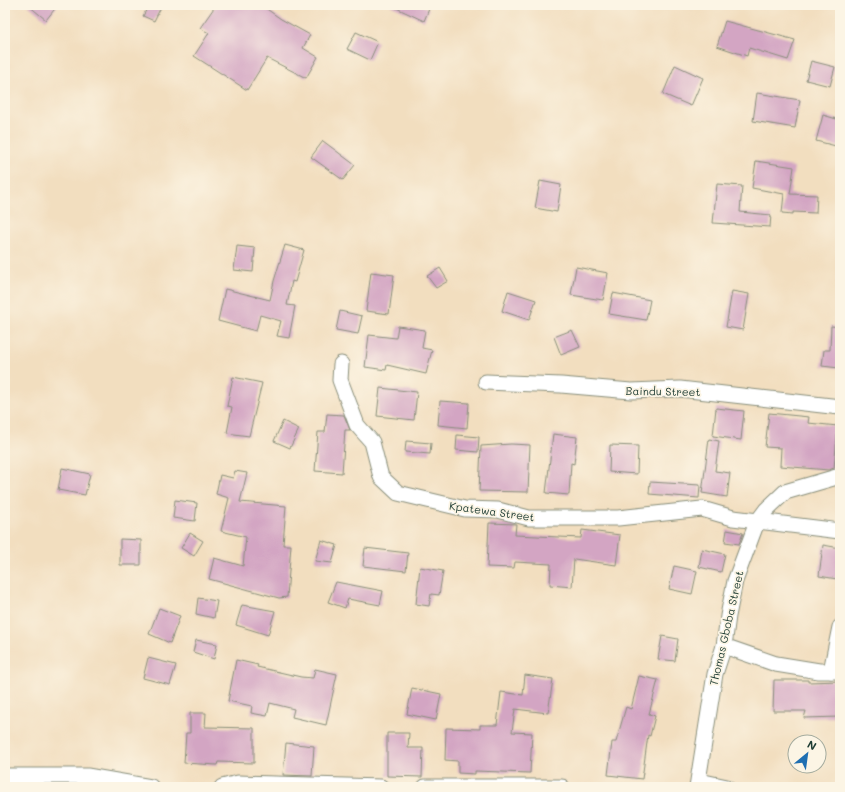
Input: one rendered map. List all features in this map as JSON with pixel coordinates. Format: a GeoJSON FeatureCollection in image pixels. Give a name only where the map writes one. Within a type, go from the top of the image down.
{"type":"FeatureCollection","features":[{"type":"Feature","properties":{"kind":"street","name":"Kpatewa Street"},"geometry":{"type":"LineString","coordinates":[[341,364],[340,380],[357,425],[372,442],[381,478],[398,493],[465,509],[498,510],[529,518],[618,518],[702,509],[733,518],[757,522],[840,531]]}},
{"type":"Feature","properties":{"kind":"street","name":"Baindu Street"},"geometry":{"type":"LineString","coordinates":[[486,382],[561,385],[631,391],[680,389],[840,407]]}},
{"type":"Feature","properties":{"kind":"street","name":"Thomas Gboba Street"},"geometry":{"type":"LineString","coordinates":[[697,787],[715,674],[724,646],[735,581],[757,522],[766,510],[785,492],[840,476]]}},
{"type":"Feature","properties":{"kind":"street"},"geometry":{"type":"LineString","coordinates":[[724,646],[776,664],[819,671],[836,671],[840,627]]}},
{"type":"Feature","properties":{"kind":"street"},"geometry":{"type":"LineString","coordinates":[[5,776],[87,776],[151,787]]}},
{"type":"Feature","properties":{"kind":"street"},"geometry":{"type":"LineString","coordinates":[[697,787],[704,782],[727,787]]}},
{"type":"Feature","properties":{"kind":"street"},"geometry":{"type":"LineString","coordinates":[[222,787],[238,783],[381,787]]}},
{"type":"Feature","properties":{"kind":"street"},"geometry":{"type":"LineString","coordinates":[[425,787],[562,787]]}},
{"type":"Feature","properties":{"kind":"building"},"geometry":{"type":"Polygon","coordinates":[[[28,5],[58,5],[46,20],[28,5]]]}},
{"type":"Feature","properties":{"kind":"building"},"geometry":{"type":"Polygon","coordinates":[[[149,5],[162,5],[154,21],[143,16],[149,5]]]}},
{"type":"Feature","properties":{"kind":"building"},"geometry":{"type":"Polygon","coordinates":[[[216,5],[261,5],[281,19],[310,35],[303,48],[318,57],[306,78],[267,58],[247,90],[194,56],[209,33],[200,28],[216,5]]]}},
{"type":"Feature","properties":{"kind":"building"},"geometry":{"type":"Polygon","coordinates":[[[390,5],[421,5],[429,9],[424,21],[390,5]]]}},
{"type":"Feature","properties":{"kind":"building"},"geometry":{"type":"Polygon","coordinates":[[[725,21],[795,40],[788,60],[749,48],[747,56],[717,46],[725,21]]]}},
{"type":"Feature","properties":{"kind":"building"},"geometry":{"type":"Polygon","coordinates":[[[356,32],[378,42],[370,60],[347,49],[356,32]]]}},
{"type":"Feature","properties":{"kind":"building"},"geometry":{"type":"Polygon","coordinates":[[[811,61],[835,67],[830,86],[806,80],[811,61]]]}},
{"type":"Feature","properties":{"kind":"building"},"geometry":{"type":"Polygon","coordinates":[[[675,65],[703,78],[691,106],[663,94],[675,65]]]}},
{"type":"Feature","properties":{"kind":"building"},"geometry":{"type":"Polygon","coordinates":[[[757,93],[800,100],[795,128],[753,121],[757,93]]]}},
{"type":"Feature","properties":{"kind":"building"},"geometry":{"type":"Polygon","coordinates":[[[823,115],[840,120],[840,147],[816,141],[823,115]]]}},
{"type":"Feature","properties":{"kind":"building"},"geometry":{"type":"Polygon","coordinates":[[[323,141],[355,165],[343,180],[311,157],[323,141]]]}},
{"type":"Feature","properties":{"kind":"building"},"geometry":{"type":"Polygon","coordinates":[[[756,161],[794,167],[790,194],[817,195],[816,213],[782,213],[784,194],[752,188],[756,161]]]}},
{"type":"Feature","properties":{"kind":"building"},"geometry":{"type":"Polygon","coordinates":[[[540,181],[561,185],[557,212],[535,208],[540,181]]]}},
{"type":"Feature","properties":{"kind":"building"},"geometry":{"type":"Polygon","coordinates":[[[717,184],[742,186],[740,212],[771,215],[770,227],[713,223],[717,184]]]}},
{"type":"Feature","properties":{"kind":"building"},"geometry":{"type":"Polygon","coordinates":[[[285,245],[304,250],[295,282],[292,281],[287,305],[295,306],[289,338],[277,336],[281,321],[260,315],[256,331],[218,321],[225,289],[270,300],[285,245]]]}},
{"type":"Feature","properties":{"kind":"building"},"geometry":{"type":"Polygon","coordinates":[[[237,246],[255,248],[253,272],[234,270],[237,246]]]}},
{"type":"Feature","properties":{"kind":"building"},"geometry":{"type":"Polygon","coordinates":[[[576,267],[608,273],[603,300],[571,295],[576,267]]]}},
{"type":"Feature","properties":{"kind":"building"},"geometry":{"type":"Polygon","coordinates":[[[440,268],[448,281],[436,288],[427,276],[440,268]]]}},
{"type":"Feature","properties":{"kind":"building"},"geometry":{"type":"Polygon","coordinates":[[[371,272],[394,275],[389,314],[366,311],[371,272]]]}},
{"type":"Feature","properties":{"kind":"building"},"geometry":{"type":"Polygon","coordinates":[[[508,291],[536,300],[529,320],[502,311],[508,291]]]}},
{"type":"Feature","properties":{"kind":"building"},"geometry":{"type":"Polygon","coordinates":[[[732,291],[749,294],[743,330],[726,327],[732,291]]]}},
{"type":"Feature","properties":{"kind":"building"},"geometry":{"type":"Polygon","coordinates":[[[613,293],[650,300],[646,320],[609,314],[613,293]]]}},
{"type":"Feature","properties":{"kind":"building"},"geometry":{"type":"Polygon","coordinates":[[[340,311],[362,316],[358,334],[336,330],[340,311]]]}},
{"type":"Feature","properties":{"kind":"building"},"geometry":{"type":"Polygon","coordinates":[[[398,326],[425,330],[422,348],[432,350],[426,374],[387,365],[386,370],[365,367],[369,335],[396,338],[398,326]]]}},
{"type":"Feature","properties":{"kind":"building"},"geometry":{"type":"Polygon","coordinates":[[[831,326],[840,327],[839,368],[822,366],[824,350],[830,350],[831,326]]]}},
{"type":"Feature","properties":{"kind":"building"},"geometry":{"type":"Polygon","coordinates":[[[572,330],[580,347],[561,355],[554,337],[572,330]]]}},
{"type":"Feature","properties":{"kind":"building"},"geometry":{"type":"Polygon","coordinates":[[[233,377],[262,383],[249,436],[227,433],[232,407],[227,406],[233,377]]]}},
{"type":"Feature","properties":{"kind":"building"},"geometry":{"type":"Polygon","coordinates":[[[380,388],[417,392],[414,420],[377,416],[380,388]]]}},
{"type":"Feature","properties":{"kind":"building"},"geometry":{"type":"Polygon","coordinates":[[[440,401],[469,403],[467,428],[438,425],[440,401]]]}},
{"type":"Feature","properties":{"kind":"building"},"geometry":{"type":"Polygon","coordinates":[[[716,408],[744,411],[741,440],[713,436],[716,408]]]}},
{"type":"Feature","properties":{"kind":"building"},"geometry":{"type":"Polygon","coordinates":[[[769,413],[809,417],[808,423],[838,426],[834,468],[829,470],[780,466],[781,448],[765,447],[769,413]]]}},
{"type":"Feature","properties":{"kind":"building"},"geometry":{"type":"Polygon","coordinates":[[[327,414],[344,415],[350,430],[345,430],[342,473],[315,471],[318,432],[325,432],[327,414]]]}},
{"type":"Feature","properties":{"kind":"building"},"geometry":{"type":"Polygon","coordinates":[[[283,421],[299,429],[290,448],[274,441],[283,421]]]}},
{"type":"Feature","properties":{"kind":"building"},"geometry":{"type":"Polygon","coordinates":[[[553,434],[577,437],[574,464],[571,463],[569,495],[546,493],[553,434]]]}},
{"type":"Feature","properties":{"kind":"building"},"geometry":{"type":"Polygon","coordinates":[[[457,435],[479,437],[478,452],[456,450],[457,435]]]}},
{"type":"Feature","properties":{"kind":"building"},"geometry":{"type":"Polygon","coordinates":[[[709,439],[719,441],[715,471],[730,473],[727,497],[702,493],[709,439]]]}},
{"type":"Feature","properties":{"kind":"building"},"geometry":{"type":"Polygon","coordinates":[[[406,441],[431,443],[430,454],[405,452],[406,441]]]}},
{"type":"Feature","properties":{"kind":"building"},"geometry":{"type":"Polygon","coordinates":[[[511,444],[530,445],[528,492],[479,491],[481,446],[511,444]]]}},
{"type":"Feature","properties":{"kind":"building"},"geometry":{"type":"Polygon","coordinates":[[[610,445],[638,446],[637,474],[609,472],[610,445]]]}},
{"type":"Feature","properties":{"kind":"building"},"geometry":{"type":"Polygon","coordinates":[[[62,468],[90,474],[85,495],[58,490],[62,468]]]}},
{"type":"Feature","properties":{"kind":"building"},"geometry":{"type":"Polygon","coordinates":[[[235,471],[247,473],[240,502],[286,506],[283,545],[291,545],[287,597],[279,598],[209,579],[214,558],[243,566],[246,537],[221,531],[229,498],[216,494],[220,475],[233,478],[235,471]]]}},
{"type":"Feature","properties":{"kind":"building"},"geometry":{"type":"Polygon","coordinates":[[[650,482],[700,485],[699,498],[649,494],[650,482]]]}},
{"type":"Feature","properties":{"kind":"building"},"geometry":{"type":"Polygon","coordinates":[[[175,500],[197,503],[195,521],[173,518],[175,500]]]}},
{"type":"Feature","properties":{"kind":"building"},"geometry":{"type":"Polygon","coordinates":[[[489,523],[516,524],[515,535],[581,538],[582,530],[620,535],[616,565],[574,559],[572,587],[550,585],[551,564],[515,562],[514,568],[487,567],[489,523]]]}},
{"type":"Feature","properties":{"kind":"building"},"geometry":{"type":"Polygon","coordinates":[[[727,530],[743,533],[739,544],[725,542],[727,530]]]}},
{"type":"Feature","properties":{"kind":"building"},"geometry":{"type":"Polygon","coordinates":[[[190,533],[203,541],[194,556],[181,548],[190,533]]]}},
{"type":"Feature","properties":{"kind":"building"},"geometry":{"type":"Polygon","coordinates":[[[120,539],[141,540],[141,565],[120,565],[120,539]]]}},
{"type":"Feature","properties":{"kind":"building"},"geometry":{"type":"Polygon","coordinates":[[[321,540],[337,545],[332,563],[315,561],[321,540]]]}},
{"type":"Feature","properties":{"kind":"building"},"geometry":{"type":"Polygon","coordinates":[[[823,545],[840,548],[837,579],[819,576],[823,545]]]}},
{"type":"Feature","properties":{"kind":"building"},"geometry":{"type":"Polygon","coordinates":[[[365,548],[408,553],[406,571],[363,566],[365,548]]]}},
{"type":"Feature","properties":{"kind":"building"},"geometry":{"type":"Polygon","coordinates":[[[702,549],[725,554],[721,572],[699,567],[702,549]]]}},
{"type":"Feature","properties":{"kind":"building"},"geometry":{"type":"Polygon","coordinates":[[[674,566],[697,571],[692,594],[669,589],[674,566]]]}},
{"type":"Feature","properties":{"kind":"building"},"geometry":{"type":"Polygon","coordinates":[[[420,567],[443,571],[439,595],[431,594],[429,606],[416,604],[420,567]]]}},
{"type":"Feature","properties":{"kind":"building"},"geometry":{"type":"Polygon","coordinates":[[[336,582],[383,591],[380,605],[348,599],[345,608],[328,602],[336,582]]]}},
{"type":"Feature","properties":{"kind":"building"},"geometry":{"type":"Polygon","coordinates":[[[198,598],[217,601],[214,618],[196,614],[198,598]]]}},
{"type":"Feature","properties":{"kind":"building"},"geometry":{"type":"Polygon","coordinates":[[[242,605],[275,611],[268,635],[236,625],[242,605]]]}},
{"type":"Feature","properties":{"kind":"building"},"geometry":{"type":"Polygon","coordinates":[[[159,608],[180,616],[170,643],[149,634],[159,608]]]}},
{"type":"Feature","properties":{"kind":"building"},"geometry":{"type":"Polygon","coordinates":[[[662,636],[678,639],[675,661],[658,659],[662,636]]]}},
{"type":"Feature","properties":{"kind":"building"},"geometry":{"type":"Polygon","coordinates":[[[196,640],[217,644],[214,659],[193,652],[196,640]]]}},
{"type":"Feature","properties":{"kind":"building"},"geometry":{"type":"Polygon","coordinates":[[[148,658],[176,665],[170,685],[143,678],[148,658]]]}},
{"type":"Feature","properties":{"kind":"building"},"geometry":{"type":"Polygon","coordinates":[[[236,660],[258,665],[257,667],[301,677],[313,678],[315,669],[337,674],[326,725],[292,717],[294,709],[270,703],[267,716],[251,713],[252,706],[228,701],[236,660]]]}},
{"type":"Feature","properties":{"kind":"building"},"geometry":{"type":"Polygon","coordinates":[[[525,675],[553,679],[548,713],[515,709],[512,732],[532,733],[530,773],[475,771],[475,774],[458,773],[458,761],[445,760],[446,728],[480,729],[480,725],[497,725],[501,692],[523,695],[525,675]]]}},
{"type":"Feature","properties":{"kind":"building"},"geometry":{"type":"Polygon","coordinates":[[[639,676],[658,680],[649,714],[655,716],[650,736],[648,735],[642,779],[608,775],[612,742],[616,742],[626,707],[631,709],[639,676]]]}},
{"type":"Feature","properties":{"kind":"building"},"geometry":{"type":"Polygon","coordinates":[[[774,680],[808,680],[808,682],[840,681],[840,717],[804,718],[806,711],[773,711],[774,680]]]}},
{"type":"Feature","properties":{"kind":"building"},"geometry":{"type":"Polygon","coordinates":[[[412,688],[441,694],[436,720],[407,714],[412,688]]]}},
{"type":"Feature","properties":{"kind":"building"},"geometry":{"type":"Polygon","coordinates":[[[190,713],[206,713],[205,727],[254,728],[254,763],[218,762],[217,765],[184,763],[186,733],[190,733],[190,713]]]}},
{"type":"Feature","properties":{"kind":"building"},"geometry":{"type":"Polygon","coordinates":[[[387,733],[409,733],[408,748],[423,748],[422,777],[387,776],[387,733]]]}},
{"type":"Feature","properties":{"kind":"building"},"geometry":{"type":"Polygon","coordinates":[[[286,743],[314,746],[312,776],[283,775],[286,743]]]}}]}
